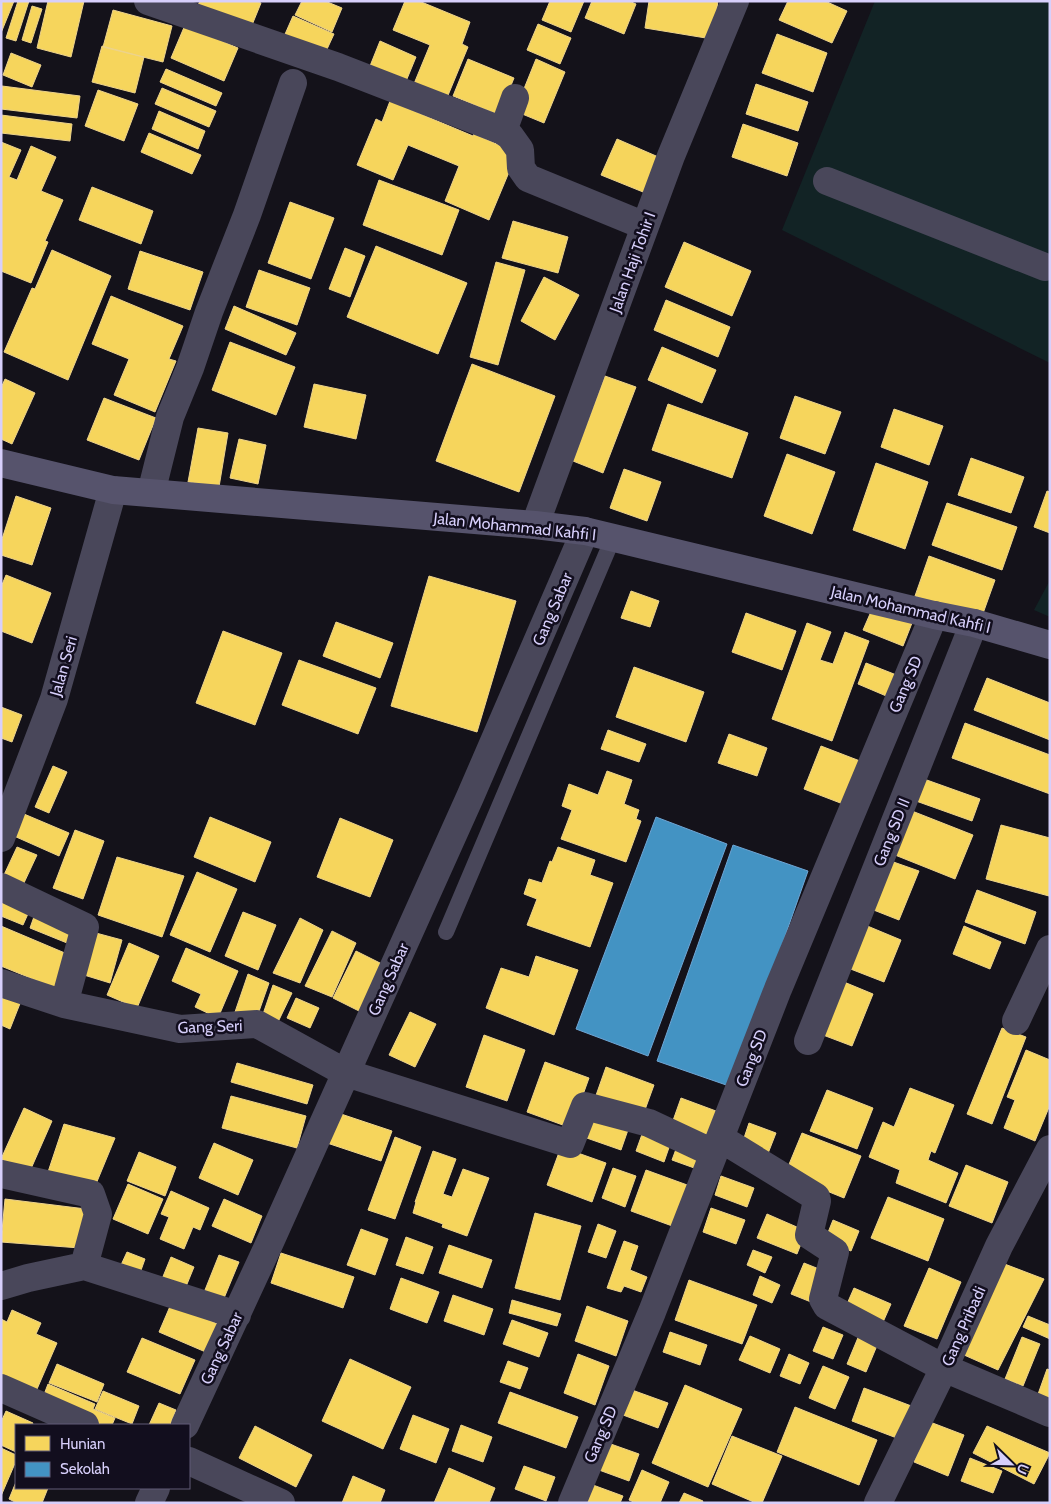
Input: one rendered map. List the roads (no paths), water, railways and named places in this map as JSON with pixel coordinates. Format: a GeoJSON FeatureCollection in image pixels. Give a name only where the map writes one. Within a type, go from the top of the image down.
{"type":"FeatureCollection","features":[{"type":"Feature","properties":{"kind":"main road","name":"Jalan Mohammad Kahfi I"},"geometry":{"type":"LineString","coordinates":[[1,462],[113,490],[535,525],[585,531],[974,623],[1050,645]]}},
{"type":"Feature","properties":{"kind":"street"},"geometry":{"type":"LineString","coordinates":[[148,1],[338,67],[502,132],[510,136],[520,150],[521,168],[528,178],[645,226]]}},
{"type":"Feature","properties":{"kind":"street","name":"Jalan Haji Tohir I"},"geometry":{"type":"LineString","coordinates":[[535,525],[670,156],[734,1]]}},
{"type":"Feature","properties":{"kind":"street"},"geometry":{"type":"LineString","coordinates":[[151,493],[170,417],[247,215],[293,83]]}},
{"type":"Feature","properties":{"kind":"street"},"geometry":{"type":"LineString","coordinates":[[502,132],[515,98]]}},
{"type":"Feature","properties":{"kind":"street"},"geometry":{"type":"LineString","coordinates":[[827,181],[1048,265]]}},
{"type":"Feature","properties":{"kind":"street","name":"Jalan Seri"},"geometry":{"type":"LineString","coordinates":[[1,838],[54,699],[113,490]]}},
{"type":"Feature","properties":{"kind":"street","name":"Gang Sabar"},"geometry":{"type":"LineString","coordinates":[[186,1424],[470,797],[585,531]]}},
{"type":"Feature","properties":{"kind":"street","name":"Gang SD"},"geometry":{"type":"LineString","coordinates":[[572,1503],[652,1312],[778,989],[934,615]]}},
{"type":"Feature","properties":{"kind":"street","name":"Gang SD II"},"geometry":{"type":"LineString","coordinates":[[808,1041],[974,623]]}},
{"type":"Feature","properties":{"kind":"street"},"geometry":{"type":"LineString","coordinates":[[1,887],[85,927],[64,1004]]}},
{"type":"Feature","properties":{"kind":"street"},"geometry":{"type":"LineString","coordinates":[[1016,1021],[1050,949]]}},
{"type":"Feature","properties":{"kind":"street","name":"Gang Seri"},"geometry":{"type":"LineString","coordinates":[[1,983],[64,1004],[180,1029],[257,1024],[346,1073],[570,1144],[585,1106],[649,1123],[716,1146]]}},
{"type":"Feature","properties":{"kind":"street"},"geometry":{"type":"LineString","coordinates":[[716,1146],[816,1197],[817,1202],[809,1235],[835,1252],[824,1299],[825,1304],[944,1368],[1050,1413]]}},
{"type":"Feature","properties":{"kind":"street","name":"Gang Pribadi"},"geometry":{"type":"LineString","coordinates":[[878,1503],[944,1368],[999,1246],[1050,1149]]}},
{"type":"Feature","properties":{"kind":"street"},"geometry":{"type":"LineString","coordinates":[[1,1174],[91,1194],[98,1214],[84,1266]]}},
{"type":"Feature","properties":{"kind":"street"},"geometry":{"type":"LineString","coordinates":[[1,1286],[84,1266],[237,1315]]}},
{"type":"Feature","properties":{"kind":"street"},"geometry":{"type":"LineString","coordinates":[[1,1388],[83,1424]]}},
{"type":"Feature","properties":{"kind":"street"},"geometry":{"type":"LineString","coordinates":[[190,1461],[281,1503]]}},
{"type":"Feature","properties":{"kind":"street"},"geometry":{"type":"LineString","coordinates":[[149,1503],[156,1489]]}},
{"type":"Feature","properties":{"kind":"lane"},"geometry":{"type":"LineString","coordinates":[[446,932],[613,538]]}}]}
